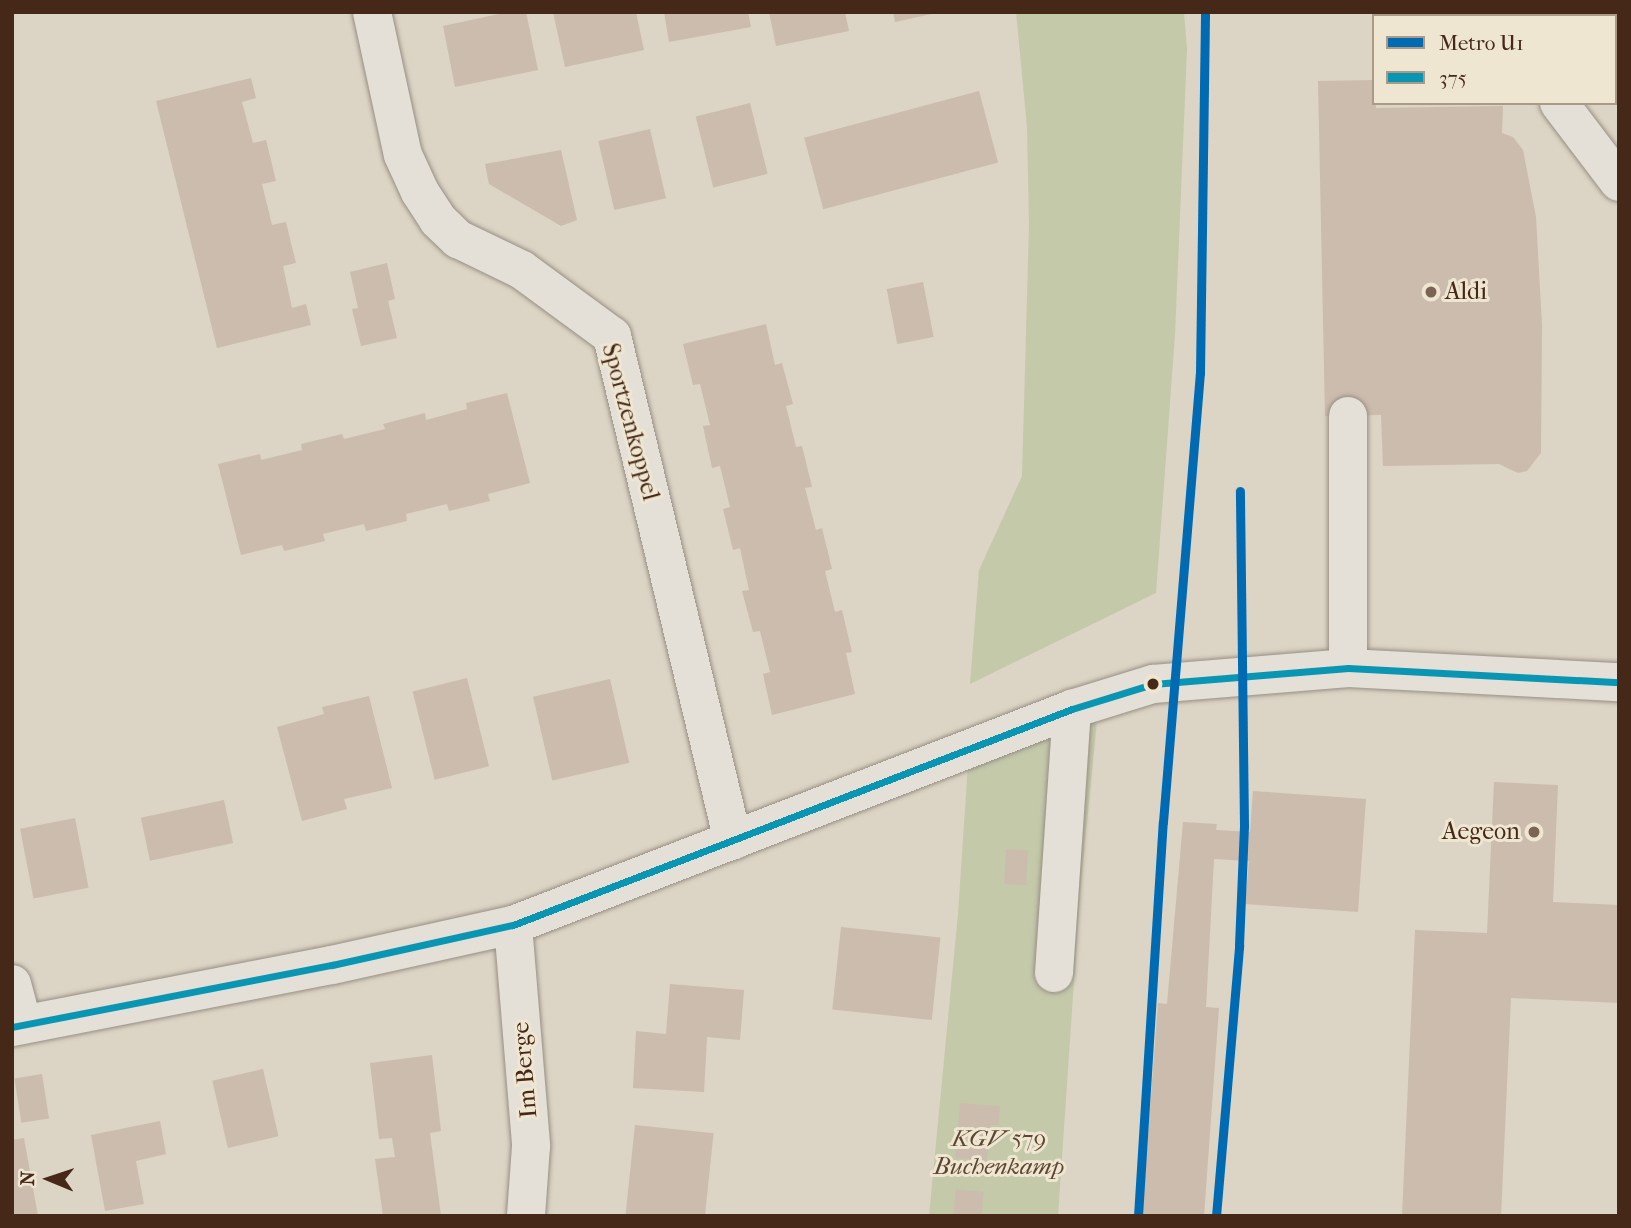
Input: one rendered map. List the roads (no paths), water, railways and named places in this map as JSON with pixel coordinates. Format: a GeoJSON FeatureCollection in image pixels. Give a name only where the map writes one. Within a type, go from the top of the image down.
{"type":"FeatureCollection","features":[{"type":"Feature","properties":{"kind":"street","name":"Sportzenkoppel"},"geometry":{"type":"LineString","coordinates":[[372,12],[403,155],[420,192],[438,220],[458,239],[522,270],[612,337],[733,841]]}},
{"type":"Feature","properties":{"kind":"street"},"geometry":{"type":"LineString","coordinates":[[1561,105],[1619,182]]}},
{"type":"Feature","properties":{"kind":"street"},"geometry":{"type":"LineString","coordinates":[[1348,415],[1348,668]]}},
{"type":"Feature","properties":{"kind":"street"},"geometry":{"type":"LineString","coordinates":[[12,984],[17,1026],[332,965],[513,925],[1072,709],[1153,684],[1348,668],[1619,682]]}},
{"type":"Feature","properties":{"kind":"street"},"geometry":{"type":"LineString","coordinates":[[1054,973],[1072,709]]}},
{"type":"Feature","properties":{"kind":"street","name":"Im Berge"},"geometry":{"type":"LineString","coordinates":[[513,925],[531,1146],[526,1216]]}},
{"type":"Feature","properties":{"kind":"metro line","name":"U1"},"geometry":{"type":"LineString","coordinates":[[1138,1216],[1163,822],[1200,373],[1205,12]]}},
{"type":"Feature","properties":{"kind":"metro line","name":"U1"},"geometry":{"type":"LineString","coordinates":[[1216,1216],[1239,945],[1244,826],[1240,491]]}},
{"type":"Feature","properties":{"kind":"place","name":"Aldi"},"geometry":{"type":"Point","coordinates":[1431,292]}},
{"type":"Feature","properties":{"kind":"place","name":"Aegeon"},"geometry":{"type":"Point","coordinates":[1534,832]}},
{"type":"Feature","properties":{"kind":"park label","name":"KGV 579 Buchenkamp"},"geometry":{"type":"Point","coordinates":[999,1153]}}]}
